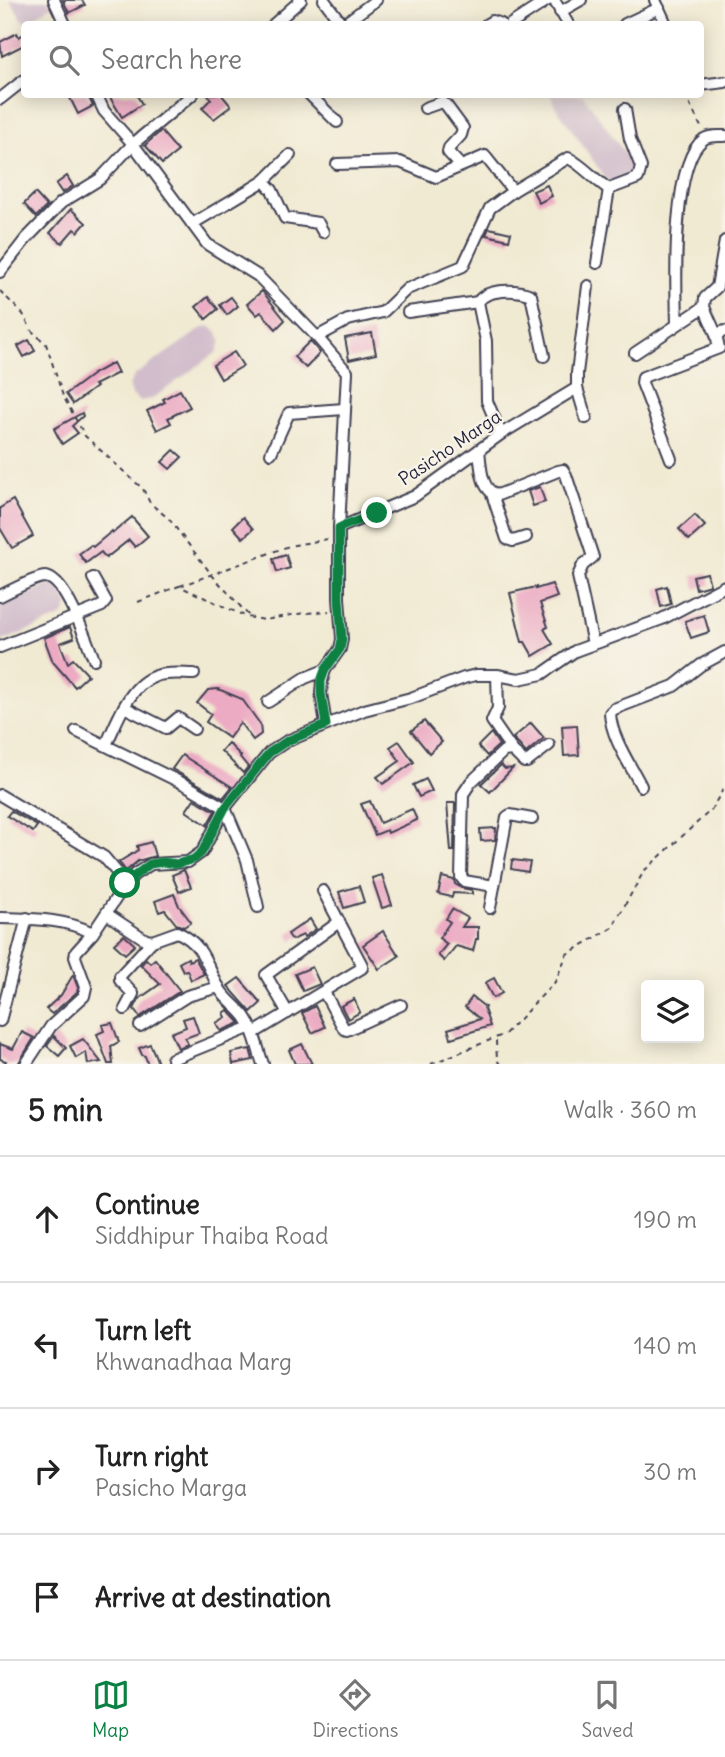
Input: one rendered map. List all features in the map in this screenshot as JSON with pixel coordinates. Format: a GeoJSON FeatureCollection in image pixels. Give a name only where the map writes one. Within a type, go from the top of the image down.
{"type":"FeatureCollection","features":[{"type":"Feature","properties":{"kind":"street"},"geometry":{"type":"LineString","coordinates":[[54,0],[64,21]]}},
{"type":"Feature","properties":{"kind":"street"},"geometry":{"type":"LineString","coordinates":[[277,21],[301,0]]}},
{"type":"Feature","properties":{"kind":"street"},"geometry":{"type":"LineString","coordinates":[[324,0],[341,21]]}},
{"type":"Feature","properties":{"kind":"street"},"geometry":{"type":"LineString","coordinates":[[347,21],[376,0]]}},
{"type":"Feature","properties":{"kind":"street"},"geometry":{"type":"LineString","coordinates":[[516,21],[548,0]]}},
{"type":"Feature","properties":{"kind":"street"},"geometry":{"type":"LineString","coordinates":[[554,0],[566,21]]}},
{"type":"Feature","properties":{"kind":"street"},"geometry":{"type":"LineString","coordinates":[[560,12],[581,0]]}},
{"type":"Feature","properties":{"kind":"street"},"geometry":{"type":"LineString","coordinates":[[630,21],[657,4],[665,21]]}},
{"type":"Feature","properties":{"kind":"street"},"geometry":{"type":"LineString","coordinates":[[0,99],[21,82]]}},
{"type":"Feature","properties":{"kind":"street"},"geometry":{"type":"LineString","coordinates":[[704,85],[725,82]]}},
{"type":"Feature","properties":{"kind":"street"},"geometry":{"type":"LineString","coordinates":[[98,98],[104,111],[133,144],[207,244],[258,276],[347,372],[339,533],[342,639],[340,649],[325,670],[321,693],[326,725]]}},
{"type":"Feature","properties":{"kind":"street"},"geometry":{"type":"LineString","coordinates":[[0,272],[25,240],[61,203],[100,179],[133,144],[188,98]]}},
{"type":"Feature","properties":{"kind":"street"},"geometry":{"type":"LineString","coordinates":[[313,98],[337,122]]}},
{"type":"Feature","properties":{"kind":"street"},"geometry":{"type":"LineString","coordinates":[[425,108],[442,102],[463,128],[461,135],[449,148],[449,152],[460,165]]}},
{"type":"Feature","properties":{"kind":"street"},"geometry":{"type":"LineString","coordinates":[[609,189],[634,181],[640,174],[641,167],[630,139],[625,109]]}},
{"type":"Feature","properties":{"kind":"street"},"geometry":{"type":"LineString","coordinates":[[677,323],[678,211],[689,157],[702,140],[709,136],[725,136]]}},
{"type":"Feature","properties":{"kind":"street"},"geometry":{"type":"LineString","coordinates":[[192,224],[264,181],[290,155]]}},
{"type":"Feature","properties":{"kind":"street"},"geometry":{"type":"LineString","coordinates":[[337,164],[400,162],[436,177],[485,156],[513,191]]}},
{"type":"Feature","properties":{"kind":"street"},"geometry":{"type":"LineString","coordinates":[[317,337],[348,320],[383,313],[407,289],[463,266],[490,208],[568,158],[576,161],[591,177],[609,189]]}},
{"type":"Feature","properties":{"kind":"street"},"geometry":{"type":"LineString","coordinates":[[264,181],[272,190],[285,218],[318,223],[323,232]]}},
{"type":"Feature","properties":{"kind":"street"},"geometry":{"type":"LineString","coordinates":[[597,262],[609,189]]}},
{"type":"Feature","properties":{"kind":"street"},"geometry":{"type":"LineString","coordinates":[[671,459],[642,383],[643,377],[719,348],[721,332],[704,307],[705,298],[717,287],[725,241]]}},
{"type":"Feature","properties":{"kind":"street"},"geometry":{"type":"LineString","coordinates":[[586,418],[577,387],[588,286]]}},
{"type":"Feature","properties":{"kind":"street"},"geometry":{"type":"LineString","coordinates":[[408,312],[478,302],[487,293],[526,292],[531,295],[544,356]]}},
{"type":"Feature","properties":{"kind":"street"},"geometry":{"type":"LineString","coordinates":[[478,302],[486,341],[487,401],[501,434]]}},
{"type":"Feature","properties":{"kind":"street"},"geometry":{"type":"LineString","coordinates":[[635,353],[704,307]]}},
{"type":"Feature","properties":{"kind":"street","name":"Pasicho Marga"},"geometry":{"type":"LineString","coordinates":[[339,533],[415,496],[501,434],[577,387]]}},
{"type":"Feature","properties":{"kind":"street"},"geometry":{"type":"LineString","coordinates":[[271,453],[289,413],[344,410]]}},
{"type":"Feature","properties":{"kind":"street"},"geometry":{"type":"LineString","coordinates":[[479,450],[484,482],[492,494],[507,539],[513,541],[526,537]]}},
{"type":"Feature","properties":{"kind":"street"},"geometry":{"type":"LineString","coordinates":[[492,494],[498,495],[563,470],[593,557],[583,565],[578,576],[593,644]]}},
{"type":"Feature","properties":{"kind":"street"},"geometry":{"type":"LineString","coordinates":[[0,596],[44,577],[55,580],[65,591],[94,659]]}},
{"type":"Feature","properties":{"kind":"street"},"geometry":{"type":"LineString","coordinates":[[0,647],[102,606],[106,601],[93,578]]}},
{"type":"Feature","properties":{"kind":"street"},"geometry":{"type":"LineString","coordinates":[[26,1064],[51,1026],[83,996],[86,987],[75,957],[76,952],[107,914],[125,883],[150,864],[177,864],[194,859],[202,852],[225,808],[269,753],[287,741],[364,710],[411,698],[464,678],[497,675],[519,679],[542,674],[575,651],[662,619],[724,590]]}},
{"type":"Feature","properties":{"kind":"street"},"geometry":{"type":"LineString","coordinates":[[641,786],[620,744],[610,720],[610,713],[614,709],[674,686],[701,665],[725,652]]}},
{"type":"Feature","properties":{"kind":"street"},"geometry":{"type":"LineString","coordinates":[[268,702],[305,678],[325,670]]}},
{"type":"Feature","properties":{"kind":"street"},"geometry":{"type":"LineString","coordinates":[[106,745],[124,707],[142,683],[157,675],[194,674]]}},
{"type":"Feature","properties":{"kind":"street"},"geometry":{"type":"LineString","coordinates":[[497,675],[498,708],[492,721],[512,750],[527,762],[549,745]]}},
{"type":"Feature","properties":{"kind":"street"},"geometry":{"type":"LineString","coordinates":[[124,707],[166,728],[178,718],[194,729]]}},
{"type":"Feature","properties":{"kind":"street"},"geometry":{"type":"LineString","coordinates":[[76,731],[186,785],[225,808],[247,860],[258,907]]}},
{"type":"Feature","properties":{"kind":"street"},"geometry":{"type":"LineString","coordinates":[[494,886],[464,881],[461,877],[463,794],[471,782],[504,751],[512,750]]}},
{"type":"Feature","properties":{"kind":"street"},"geometry":{"type":"LineString","coordinates":[[0,795],[104,857],[125,883]]}},
{"type":"Feature","properties":{"kind":"street"},"geometry":{"type":"LineString","coordinates":[[489,908],[508,817],[510,815],[533,819]]}},
{"type":"Feature","properties":{"kind":"street"},"geometry":{"type":"LineString","coordinates":[[172,1059],[253,1030],[288,1013],[362,968],[323,891]]}},
{"type":"Feature","properties":{"kind":"street"},"geometry":{"type":"LineString","coordinates":[[107,914],[146,940],[152,941]]}},
{"type":"Feature","properties":{"kind":"street"},"geometry":{"type":"LineString","coordinates":[[0,918],[60,920],[76,924],[93,933]]}},
{"type":"Feature","properties":{"kind":"street"},"geometry":{"type":"LineString","coordinates":[[0,1021],[27,918]]}},
{"type":"Feature","properties":{"kind":"street"},"geometry":{"type":"LineString","coordinates":[[288,1013],[266,975],[339,922]]}},
{"type":"Feature","properties":{"kind":"street"},"geometry":{"type":"LineString","coordinates":[[125,1009],[133,994],[120,980],[120,976],[152,941],[177,932],[208,960],[219,987],[253,1030],[263,1064]]}},
{"type":"Feature","properties":{"kind":"street"},"geometry":{"type":"LineString","coordinates":[[140,1026],[187,996],[219,987]]}},
{"type":"Feature","properties":{"kind":"street"},"geometry":{"type":"LineString","coordinates":[[324,992],[347,1030],[401,1005]]}},
{"type":"Feature","properties":{"kind":"path"},"geometry":{"type":"LineString","coordinates":[[690,98],[699,122],[709,136]]}},
{"type":"Feature","properties":{"kind":"path"},"geometry":{"type":"LineString","coordinates":[[0,291],[23,313],[32,331],[46,344],[63,396],[85,436],[143,489],[150,503],[169,519],[212,575],[250,617]]}},
{"type":"Feature","properties":{"kind":"path"},"geometry":{"type":"LineString","coordinates":[[138,602],[289,546],[339,533]]}},
{"type":"Feature","properties":{"kind":"path"},"geometry":{"type":"LineString","coordinates":[[180,586],[265,621],[297,614],[341,610]]}},
{"type":"Feature","properties":{"kind":"path"},"geometry":{"type":"LineString","coordinates":[[431,1064],[505,1034],[555,982],[567,954],[612,928],[644,871],[711,810],[725,786]]}},
{"type":"Feature","properties":{"kind":"path"},"geometry":{"type":"LineString","coordinates":[[496,1041],[497,1060],[500,1064]]}},
{"type":"Feature","properties":{"kind":"shaded area"},"geometry":{"type":"Polygon","coordinates":[[[10,0],[48,0],[52,6],[24,21],[10,0]]]}},
{"type":"Feature","properties":{"kind":"shaded area"},"geometry":{"type":"Polygon","coordinates":[[[552,98],[585,98],[631,162],[634,173],[616,186],[606,179],[552,98]]]}},
{"type":"Feature","properties":{"kind":"shaded area"},"geometry":{"type":"Polygon","coordinates":[[[209,326],[218,333],[221,341],[217,352],[152,399],[140,401],[132,395],[129,385],[135,375],[209,326]]]}},
{"type":"Feature","properties":{"kind":"shaded area"},"geometry":{"type":"Polygon","coordinates":[[[49,585],[59,587],[68,605],[63,616],[0,642],[0,606],[49,585]]]}},
{"type":"Feature","properties":{"kind":"building"},"geometry":{"type":"Polygon","coordinates":[[[63,0],[82,0],[85,5],[69,13],[63,0]]]}},
{"type":"Feature","properties":{"kind":"building"},"geometry":{"type":"Polygon","coordinates":[[[17,33],[19,37],[21,36],[21,46],[2,56],[0,42],[17,33]]]}},
{"type":"Feature","properties":{"kind":"building"},"geometry":{"type":"Polygon","coordinates":[[[70,98],[89,98],[93,106],[78,114],[70,98]]]}},
{"type":"Feature","properties":{"kind":"building"},"geometry":{"type":"Polygon","coordinates":[[[110,98],[138,98],[142,104],[122,117],[110,98]]]}},
{"type":"Feature","properties":{"kind":"building"},"geometry":{"type":"Polygon","coordinates":[[[224,98],[231,106],[214,119],[202,108],[211,99],[224,98]]]}},
{"type":"Feature","properties":{"kind":"building"},"geometry":{"type":"Polygon","coordinates":[[[161,131],[178,151],[162,164],[145,145],[161,131]]]}},
{"type":"Feature","properties":{"kind":"building"},"geometry":{"type":"Polygon","coordinates":[[[67,176],[73,186],[62,193],[56,184],[67,176]]]}},
{"type":"Feature","properties":{"kind":"building"},"geometry":{"type":"Polygon","coordinates":[[[547,185],[552,196],[539,203],[533,191],[547,185]]]}},
{"type":"Feature","properties":{"kind":"building"},"geometry":{"type":"Polygon","coordinates":[[[35,193],[47,206],[36,217],[24,204],[35,193]]]}},
{"type":"Feature","properties":{"kind":"building"},"geometry":{"type":"Polygon","coordinates":[[[71,209],[86,223],[78,232],[74,229],[62,243],[50,233],[71,209]]]}},
{"type":"Feature","properties":{"kind":"building"},"geometry":{"type":"Polygon","coordinates":[[[489,228],[511,233],[509,240],[486,235],[489,228]]]}},
{"type":"Feature","properties":{"kind":"building"},"geometry":{"type":"Polygon","coordinates":[[[262,291],[285,320],[276,329],[261,312],[257,315],[247,304],[262,291]]]}},
{"type":"Feature","properties":{"kind":"building"},"geometry":{"type":"Polygon","coordinates":[[[208,297],[218,309],[206,319],[196,307],[208,297]]]}},
{"type":"Feature","properties":{"kind":"building"},"geometry":{"type":"Polygon","coordinates":[[[231,297],[238,306],[227,315],[220,305],[231,297]]]}},
{"type":"Feature","properties":{"kind":"building"},"geometry":{"type":"Polygon","coordinates":[[[372,333],[376,354],[349,360],[345,338],[372,333]]]}},
{"type":"Feature","properties":{"kind":"building"},"geometry":{"type":"Polygon","coordinates":[[[29,340],[35,351],[24,357],[18,346],[29,340]]]}},
{"type":"Feature","properties":{"kind":"building"},"geometry":{"type":"Polygon","coordinates":[[[310,341],[320,353],[306,368],[294,357],[310,341]]]}},
{"type":"Feature","properties":{"kind":"building"},"geometry":{"type":"Polygon","coordinates":[[[234,352],[243,366],[221,379],[213,365],[234,352]]]}},
{"type":"Feature","properties":{"kind":"building"},"geometry":{"type":"Polygon","coordinates":[[[113,363],[118,373],[94,385],[96,387],[73,404],[66,394],[113,363]]]}},
{"type":"Feature","properties":{"kind":"building"},"geometry":{"type":"Polygon","coordinates":[[[180,390],[190,407],[168,418],[171,423],[157,430],[147,411],[180,390]]]}},
{"type":"Feature","properties":{"kind":"building"},"geometry":{"type":"Polygon","coordinates":[[[82,413],[83,416],[72,426],[78,433],[62,444],[54,429],[82,413]]]}},
{"type":"Feature","properties":{"kind":"building"},"geometry":{"type":"Polygon","coordinates":[[[174,450],[182,457],[170,469],[162,462],[174,450]]]}},
{"type":"Feature","properties":{"kind":"building"},"geometry":{"type":"Polygon","coordinates":[[[540,487],[545,502],[533,506],[528,491],[540,487]]]}},
{"type":"Feature","properties":{"kind":"building"},"geometry":{"type":"Polygon","coordinates":[[[13,500],[33,536],[12,548],[0,528],[0,508],[13,500]]]}},
{"type":"Feature","properties":{"kind":"building"},"geometry":{"type":"Polygon","coordinates":[[[695,515],[705,526],[689,540],[679,529],[695,515]]]}},
{"type":"Feature","properties":{"kind":"building"},"geometry":{"type":"Polygon","coordinates":[[[132,517],[148,536],[135,547],[129,540],[106,558],[101,552],[86,563],[79,554],[91,545],[93,547],[132,517]]]}},
{"type":"Feature","properties":{"kind":"building"},"geometry":{"type":"Polygon","coordinates":[[[243,517],[253,529],[243,538],[233,527],[243,517]]]}},
{"type":"Feature","properties":{"kind":"building"},"geometry":{"type":"Polygon","coordinates":[[[286,555],[290,568],[277,572],[273,559],[286,555]]]}},
{"type":"Feature","properties":{"kind":"building"},"geometry":{"type":"Polygon","coordinates":[[[707,573],[710,585],[696,589],[693,576],[707,573]]]}},
{"type":"Feature","properties":{"kind":"building"},"geometry":{"type":"Polygon","coordinates":[[[552,584],[557,597],[540,603],[548,627],[544,629],[553,644],[533,656],[525,642],[522,642],[510,593],[552,584]]]}},
{"type":"Feature","properties":{"kind":"building"},"geometry":{"type":"Polygon","coordinates":[[[667,586],[671,604],[661,607],[657,589],[667,586]]]}},
{"type":"Feature","properties":{"kind":"building"},"geometry":{"type":"Polygon","coordinates":[[[704,615],[709,632],[691,638],[685,621],[704,615]]]}},
{"type":"Feature","properties":{"kind":"building"},"geometry":{"type":"Polygon","coordinates":[[[70,627],[74,638],[60,643],[68,663],[73,659],[88,675],[75,687],[53,662],[44,638],[70,627]]]}},
{"type":"Feature","properties":{"kind":"building"},"geometry":{"type":"Polygon","coordinates":[[[218,689],[242,699],[260,724],[261,734],[253,740],[240,723],[229,738],[206,722],[211,714],[197,703],[208,690],[218,689]]]}},
{"type":"Feature","properties":{"kind":"building"},"geometry":{"type":"Polygon","coordinates":[[[424,721],[442,742],[429,753],[411,731],[424,721]]]}},
{"type":"Feature","properties":{"kind":"building"},"geometry":{"type":"Polygon","coordinates":[[[531,723],[544,738],[526,753],[513,738],[531,723]]]}},
{"type":"Feature","properties":{"kind":"building"},"geometry":{"type":"Polygon","coordinates":[[[577,725],[579,755],[564,756],[562,726],[577,725]]]}},
{"type":"Feature","properties":{"kind":"building"},"geometry":{"type":"Polygon","coordinates":[[[491,733],[499,745],[487,756],[478,746],[491,733]]]}},
{"type":"Feature","properties":{"kind":"building"},"geometry":{"type":"Polygon","coordinates":[[[399,741],[414,762],[383,784],[377,777],[400,761],[390,747],[399,741]]]}},
{"type":"Feature","properties":{"kind":"building"},"geometry":{"type":"Polygon","coordinates":[[[228,743],[248,767],[243,773],[221,751],[228,743]]]}},
{"type":"Feature","properties":{"kind":"building"},"geometry":{"type":"Polygon","coordinates":[[[182,755],[232,787],[223,798],[172,769],[182,755]]]}},
{"type":"Feature","properties":{"kind":"building"},"geometry":{"type":"Polygon","coordinates":[[[501,765],[505,769],[513,768],[490,792],[481,784],[501,765]]]}},
{"type":"Feature","properties":{"kind":"building"},"geometry":{"type":"Polygon","coordinates":[[[426,779],[432,791],[419,797],[413,785],[426,779]]]}},
{"type":"Feature","properties":{"kind":"building"},"geometry":{"type":"Polygon","coordinates":[[[194,799],[215,811],[207,825],[186,811],[194,799]]]}},
{"type":"Feature","properties":{"kind":"building"},"geometry":{"type":"Polygon","coordinates":[[[370,801],[380,823],[412,809],[417,820],[388,833],[387,830],[375,835],[361,804],[370,801]]]}},
{"type":"Feature","properties":{"kind":"building"},"geometry":{"type":"Polygon","coordinates":[[[447,803],[455,803],[454,851],[451,851],[447,803]]]}},
{"type":"Feature","properties":{"kind":"building"},"geometry":{"type":"Polygon","coordinates":[[[11,811],[37,826],[33,832],[7,816],[11,811]]]}},
{"type":"Feature","properties":{"kind":"building"},"geometry":{"type":"Polygon","coordinates":[[[496,828],[495,840],[481,841],[480,829],[496,828]]]}},
{"type":"Feature","properties":{"kind":"building"},"geometry":{"type":"Polygon","coordinates":[[[151,842],[155,856],[138,861],[126,871],[119,862],[138,850],[137,846],[151,842]]]}},
{"type":"Feature","properties":{"kind":"building"},"geometry":{"type":"Polygon","coordinates":[[[512,860],[530,862],[528,872],[511,869],[512,860]]]}},
{"type":"Feature","properties":{"kind":"building"},"geometry":{"type":"Polygon","coordinates":[[[184,870],[191,887],[179,892],[172,875],[184,870]]]}},
{"type":"Feature","properties":{"kind":"building"},"geometry":{"type":"Polygon","coordinates":[[[382,875],[392,905],[382,908],[372,878],[382,875]]]}},
{"type":"Feature","properties":{"kind":"building"},"geometry":{"type":"Polygon","coordinates":[[[442,877],[454,880],[455,884],[462,888],[472,890],[472,894],[453,893],[452,897],[438,894],[442,877]]]}},
{"type":"Feature","properties":{"kind":"building"},"geometry":{"type":"Polygon","coordinates":[[[359,886],[364,902],[344,908],[339,892],[359,886]]]}},
{"type":"Feature","properties":{"kind":"building"},"geometry":{"type":"Polygon","coordinates":[[[174,894],[191,922],[184,927],[176,924],[165,910],[159,912],[155,901],[174,894]]]}},
{"type":"Feature","properties":{"kind":"building"},"geometry":{"type":"Polygon","coordinates":[[[452,909],[468,918],[462,927],[478,927],[478,939],[473,951],[456,946],[444,961],[438,955],[447,944],[439,938],[450,922],[446,919],[452,909]]]}},
{"type":"Feature","properties":{"kind":"building"},"geometry":{"type":"Polygon","coordinates":[[[310,919],[316,929],[304,937],[303,935],[292,940],[288,934],[310,919]]]}},
{"type":"Feature","properties":{"kind":"building"},"geometry":{"type":"Polygon","coordinates":[[[383,931],[399,956],[379,969],[363,945],[383,931]]]}},
{"type":"Feature","properties":{"kind":"building"},"geometry":{"type":"Polygon","coordinates":[[[124,935],[135,945],[125,954],[114,944],[124,935]]]}},
{"type":"Feature","properties":{"kind":"building"},"geometry":{"type":"Polygon","coordinates":[[[188,958],[189,961],[195,958],[204,974],[191,980],[187,970],[183,971],[179,963],[188,958]]]}},
{"type":"Feature","properties":{"kind":"building"},"geometry":{"type":"Polygon","coordinates":[[[146,959],[150,963],[155,959],[180,991],[140,1017],[134,1009],[139,999],[160,984],[141,965],[146,959]]]}},
{"type":"Feature","properties":{"kind":"building"},"geometry":{"type":"Polygon","coordinates":[[[312,967],[320,984],[303,991],[295,974],[312,967]]]}},
{"type":"Feature","properties":{"kind":"building"},"geometry":{"type":"Polygon","coordinates":[[[73,975],[77,992],[52,1014],[46,1009],[61,995],[73,975]]]}},
{"type":"Feature","properties":{"kind":"building"},"geometry":{"type":"Polygon","coordinates":[[[239,978],[261,1003],[251,1012],[228,986],[239,978]]]}},
{"type":"Feature","properties":{"kind":"building"},"geometry":{"type":"Polygon","coordinates":[[[494,978],[502,993],[493,998],[485,983],[494,978]]]}},
{"type":"Feature","properties":{"kind":"building"},"geometry":{"type":"Polygon","coordinates":[[[472,997],[485,1007],[490,1026],[451,1038],[448,1029],[480,1019],[465,1007],[472,997]]]}},
{"type":"Feature","properties":{"kind":"building"},"geometry":{"type":"Polygon","coordinates":[[[354,999],[360,1012],[348,1019],[341,1006],[354,999]]]}},
{"type":"Feature","properties":{"kind":"building"},"geometry":{"type":"Polygon","coordinates":[[[315,1006],[325,1027],[312,1033],[302,1013],[315,1006]]]}},
{"type":"Feature","properties":{"kind":"building"},"geometry":{"type":"Polygon","coordinates":[[[228,1010],[240,1023],[221,1031],[216,1023],[226,1017],[224,1013],[228,1010]]]}},
{"type":"Feature","properties":{"kind":"building"},"geometry":{"type":"Polygon","coordinates":[[[193,1016],[199,1033],[185,1038],[188,1044],[178,1048],[171,1033],[186,1027],[183,1019],[193,1016]]]}},
{"type":"Feature","properties":{"kind":"building"},"geometry":{"type":"Polygon","coordinates":[[[112,1023],[119,1042],[111,1046],[113,1064],[108,1064],[97,1034],[104,1031],[102,1025],[112,1023]]]}},
{"type":"Feature","properties":{"kind":"building"},"geometry":{"type":"Polygon","coordinates":[[[22,1032],[34,1038],[18,1064],[4,1064],[6,1061],[0,1059],[0,1044],[13,1049],[22,1032]]]}},
{"type":"Feature","properties":{"kind":"building"},"geometry":{"type":"Polygon","coordinates":[[[54,1036],[66,1048],[59,1056],[47,1046],[54,1036]]]}},
{"type":"Feature","properties":{"kind":"building"},"geometry":{"type":"Polygon","coordinates":[[[83,1039],[101,1062],[88,1064],[86,1052],[76,1058],[70,1046],[83,1039]]]}},
{"type":"Feature","properties":{"kind":"building"},"geometry":{"type":"Polygon","coordinates":[[[150,1044],[158,1064],[148,1064],[139,1048],[150,1044]]]}},
{"type":"Feature","properties":{"kind":"building"},"geometry":{"type":"Polygon","coordinates":[[[302,1044],[312,1064],[295,1064],[289,1050],[302,1044]]]}},
{"type":"Feature","properties":{"kind":"building"},"geometry":{"type":"Polygon","coordinates":[[[250,1049],[253,1060],[233,1064],[231,1053],[250,1049]]]}},
{"type":"Feature","properties":{"kind":"route"},"geometry":{"type":"LineString","coordinates":[[125,883],[150,864],[177,864],[194,859],[202,852],[225,808],[269,753],[287,741],[326,725],[321,681],[325,670],[340,649],[342,639],[339,528],[377,513]]}}]}
